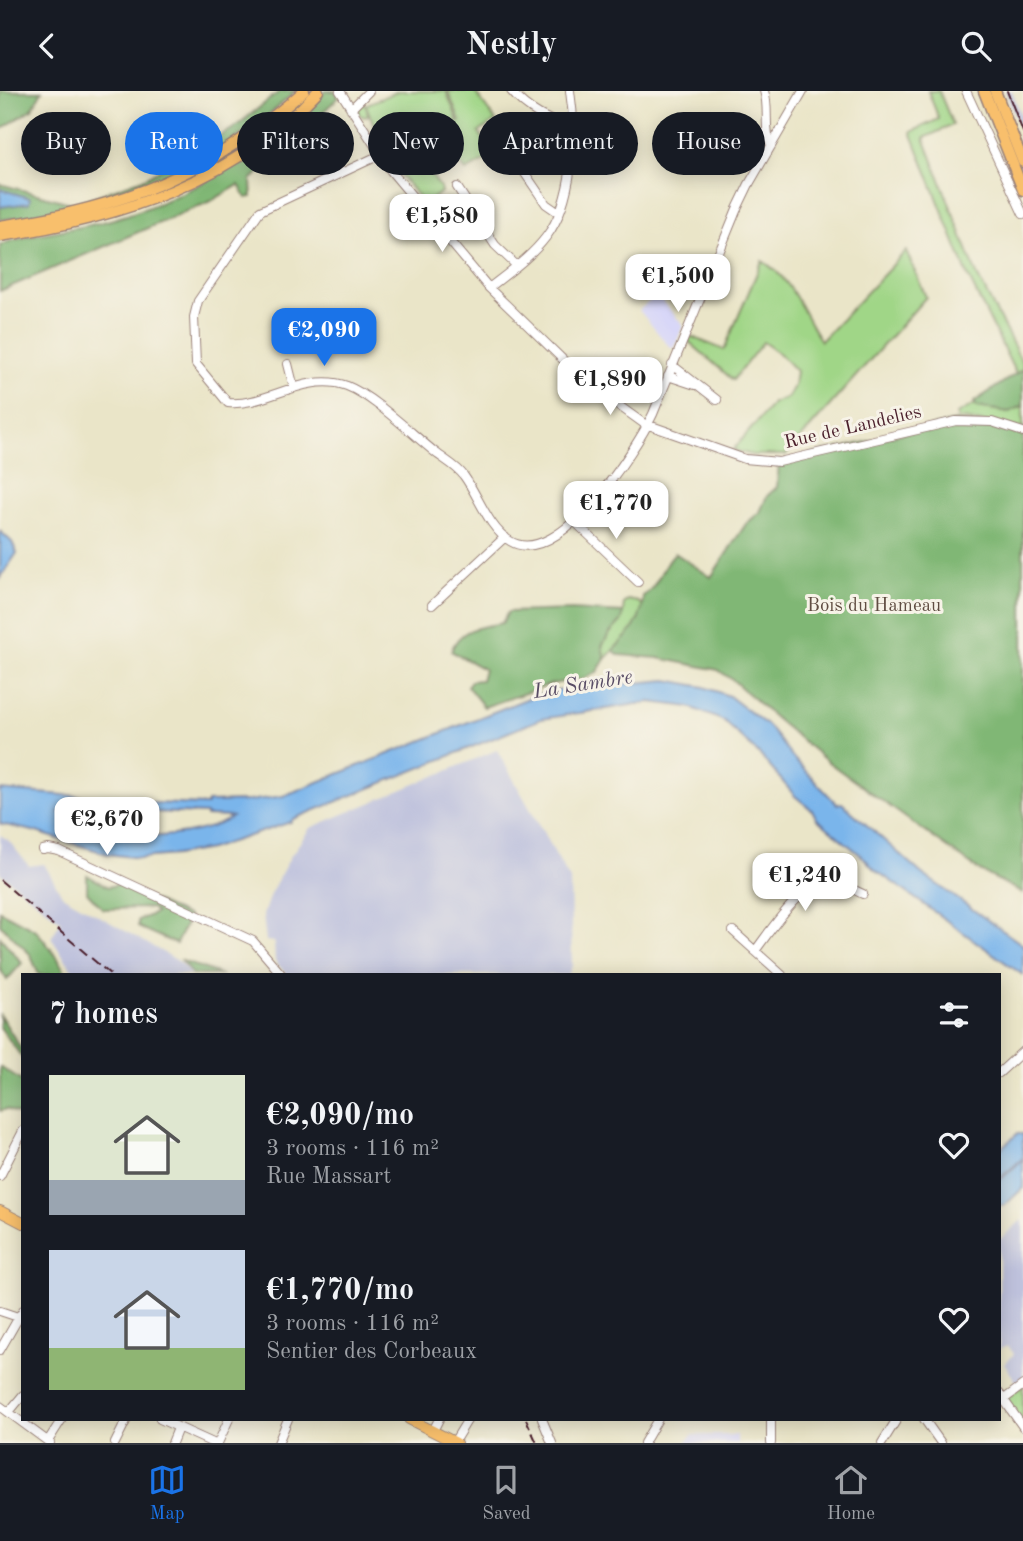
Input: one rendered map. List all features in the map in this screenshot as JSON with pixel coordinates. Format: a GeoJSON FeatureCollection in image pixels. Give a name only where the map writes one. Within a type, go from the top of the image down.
{"type":"FeatureCollection","features":[{"type":"Feature","properties":{"kind":"highway"},"geometry":{"type":"LineString","coordinates":[[0,226],[90,209],[170,181],[246,138],[304,91]]}},
{"type":"Feature","properties":{"kind":"highway"},"geometry":{"type":"LineString","coordinates":[[0,236],[92,219],[174,191],[214,171],[252,147],[318,91]]}},
{"type":"Feature","properties":{"kind":"highway"},"geometry":{"type":"LineString","coordinates":[[985,91],[1023,190]]}},
{"type":"Feature","properties":{"kind":"highway"},"geometry":{"type":"LineString","coordinates":[[995,91],[1023,162]]}},
{"type":"Feature","properties":{"kind":"main road"},"geometry":{"type":"LineString","coordinates":[[0,1211],[21,1222]]}},
{"type":"Feature","properties":{"kind":"main road"},"geometry":{"type":"LineString","coordinates":[[414,1421],[455,1443]]}},
{"type":"Feature","properties":{"kind":"street"},"geometry":{"type":"LineString","coordinates":[[351,109],[369,91]]}},
{"type":"Feature","properties":{"kind":"street"},"geometry":{"type":"LineString","coordinates":[[511,91],[534,112]]}},
{"type":"Feature","properties":{"kind":"street"},"geometry":{"type":"LineString","coordinates":[[570,91],[573,112]]}},
{"type":"Feature","properties":{"kind":"street"},"geometry":{"type":"LineString","coordinates":[[764,91],[768,101],[767,137],[771,145]]}},
{"type":"Feature","properties":{"kind":"street"},"geometry":{"type":"LineString","coordinates":[[368,161],[257,214],[198,301],[194,317],[196,364],[228,403],[241,403],[314,383],[349,387],[364,395],[462,473],[482,507],[505,537],[517,544],[538,545],[556,536],[574,521],[634,449],[648,424],[736,211],[803,91]]}},
{"type":"Feature","properties":{"kind":"street"},"geometry":{"type":"LineString","coordinates":[[966,91],[1023,214]]}},
{"type":"Feature","properties":{"kind":"street","name":"Rue de Landelies"},"geometry":{"type":"LineString","coordinates":[[341,93],[368,136]]}},
{"type":"Feature","properties":{"kind":"street","name":"Rue de Landelies"},"geometry":{"type":"LineString","coordinates":[[396,175],[489,288],[586,382],[648,424],[745,459],[766,462],[779,462],[956,421],[992,422],[1023,432]]}},
{"type":"Feature","properties":{"kind":"street"},"geometry":{"type":"LineString","coordinates":[[526,175],[546,204],[559,213]]}},
{"type":"Feature","properties":{"kind":"street"},"geometry":{"type":"LineString","coordinates":[[489,288],[517,266],[547,236],[559,213],[568,175]]}},
{"type":"Feature","properties":{"kind":"street"},"geometry":{"type":"LineString","coordinates":[[457,187],[495,245],[517,266]]}},
{"type":"Feature","properties":{"kind":"street"},"geometry":{"type":"LineString","coordinates":[[288,363],[294,388]]}},
{"type":"Feature","properties":{"kind":"street"},"geometry":{"type":"LineString","coordinates":[[672,365],[717,400]]}},
{"type":"Feature","properties":{"kind":"street"},"geometry":{"type":"LineString","coordinates":[[668,376],[701,387]]}},
{"type":"Feature","properties":{"kind":"street"},"geometry":{"type":"LineString","coordinates":[[574,521],[638,582]]}},
{"type":"Feature","properties":{"kind":"street"},"geometry":{"type":"LineString","coordinates":[[432,605],[505,537]]}},
{"type":"Feature","properties":{"kind":"street"},"geometry":{"type":"LineString","coordinates":[[43,851],[54,849],[253,941],[280,973]]}},
{"type":"Feature","properties":{"kind":"street"},"geometry":{"type":"LineString","coordinates":[[755,951],[788,908],[810,886],[836,881],[863,894]]}},
{"type":"Feature","properties":{"kind":"street"},"geometry":{"type":"LineString","coordinates":[[733,931],[780,973]]}},
{"type":"Feature","properties":{"kind":"street"},"geometry":{"type":"LineString","coordinates":[[1001,1071],[1023,1051]]}},
{"type":"Feature","properties":{"kind":"street"},"geometry":{"type":"LineString","coordinates":[[0,1176],[21,1135]]}},
{"type":"Feature","properties":{"kind":"street"},"geometry":{"type":"LineString","coordinates":[[0,1311],[20,1319],[0,1350]]}},
{"type":"Feature","properties":{"kind":"street"},"geometry":{"type":"LineString","coordinates":[[1023,1385],[1001,1398],[1023,1427]]}},
{"type":"Feature","properties":{"kind":"street"},"geometry":{"type":"LineString","coordinates":[[9,1412],[21,1397]]}},
{"type":"Feature","properties":{"kind":"street"},"geometry":{"type":"LineString","coordinates":[[0,1406],[49,1442],[61,1421]]}},
{"type":"Feature","properties":{"kind":"street"},"geometry":{"type":"LineString","coordinates":[[115,1443],[126,1421]]}},
{"type":"Feature","properties":{"kind":"street"},"geometry":{"type":"LineString","coordinates":[[164,1421],[215,1443],[228,1421]]}},
{"type":"Feature","properties":{"kind":"street"},"geometry":{"type":"LineString","coordinates":[[278,1443],[287,1421]]}},
{"type":"Feature","properties":{"kind":"street"},"geometry":{"type":"LineString","coordinates":[[433,1431],[438,1421]]}},
{"type":"Feature","properties":{"kind":"street"},"geometry":{"type":"LineString","coordinates":[[455,1443],[467,1421]]}},
{"type":"Feature","properties":{"kind":"street"},"geometry":{"type":"LineString","coordinates":[[543,1421],[552,1443]]}},
{"type":"Feature","properties":{"kind":"street"},"geometry":{"type":"LineString","coordinates":[[644,1443],[657,1421]]}},
{"type":"Feature","properties":{"kind":"street"},"geometry":{"type":"LineString","coordinates":[[771,1421],[772,1443]]}},
{"type":"Feature","properties":{"kind":"street"},"geometry":{"type":"LineString","coordinates":[[882,1443],[896,1421]]}},
{"type":"Feature","properties":{"kind":"street"},"geometry":{"type":"LineString","coordinates":[[925,1421],[941,1443]]}},
{"type":"Feature","properties":{"kind":"street"},"geometry":{"type":"LineString","coordinates":[[172,1443],[177,1428]]}},
{"type":"Feature","properties":{"kind":"shaded area"},"geometry":{"type":"Polygon","coordinates":[[[1005,91],[1012,91],[1023,121],[1023,137],[1005,91]]]}},
{"type":"Feature","properties":{"kind":"shaded area"},"geometry":{"type":"Polygon","coordinates":[[[657,295],[683,325],[674,349],[639,310],[657,295]]]}},
{"type":"Feature","properties":{"kind":"shaded area"},"geometry":{"type":"Polygon","coordinates":[[[497,750],[570,880],[572,966],[569,973],[285,973],[275,961],[274,942],[266,941],[263,915],[270,894],[310,828],[497,750]]]}},
{"type":"Feature","properties":{"kind":"shaded area"},"geometry":{"type":"Polygon","coordinates":[[[0,835],[8,840],[29,866],[44,864],[62,895],[178,961],[189,973],[75,973],[51,938],[61,921],[0,873],[0,835]]]}},
{"type":"Feature","properties":{"kind":"shaded area"},"geometry":{"type":"Polygon","coordinates":[[[1023,1219],[1023,1378],[1017,1383],[1004,1364],[1014,1354],[1008,1346],[1001,1348],[1001,1238],[1023,1219]]]}},
{"type":"Feature","properties":{"kind":"shaded area"},"geometry":{"type":"Polygon","coordinates":[[[692,1435],[737,1435],[737,1443],[686,1443],[692,1435]]]}},
{"type":"Feature","properties":{"kind":"green space"},"geometry":{"type":"Polygon","coordinates":[[[0,91],[42,91],[32,109],[21,112],[21,116],[0,130],[0,91]]]}},
{"type":"Feature","properties":{"kind":"green space"},"geometry":{"type":"Polygon","coordinates":[[[280,91],[296,91],[271,112],[254,112],[280,91]]]}},
{"type":"Feature","properties":{"kind":"green space"},"geometry":{"type":"Polygon","coordinates":[[[326,91],[335,91],[339,97],[323,112],[304,112],[326,91]]]}},
{"type":"Feature","properties":{"kind":"green space"},"geometry":{"type":"Polygon","coordinates":[[[398,91],[446,91],[454,112],[369,112],[366,105],[368,116],[364,117],[359,114],[358,109],[363,102],[365,105],[398,91]]]}},
{"type":"Feature","properties":{"kind":"green space"},"geometry":{"type":"Polygon","coordinates":[[[448,91],[474,91],[489,112],[478,112],[478,164],[466,171],[464,112],[456,112],[448,91]]]}},
{"type":"Feature","properties":{"kind":"green space"},"geometry":{"type":"Polygon","coordinates":[[[928,91],[939,91],[953,125],[924,138],[977,275],[1023,364],[1023,369],[1016,374],[969,278],[911,132],[939,119],[928,91]]]}},
{"type":"Feature","properties":{"kind":"green space"},"geometry":{"type":"Polygon","coordinates":[[[237,126],[237,138],[223,147],[223,134],[237,126]]]}},
{"type":"Feature","properties":{"kind":"green space"},"geometry":{"type":"Polygon","coordinates":[[[237,162],[237,175],[256,175],[251,180],[252,197],[246,198],[239,185],[211,201],[0,291],[0,245],[24,237],[131,214],[216,175],[223,175],[223,171],[237,162]]]}},
{"type":"Feature","properties":{"kind":"green space"},"geometry":{"type":"Polygon","coordinates":[[[150,175],[167,175],[134,189],[68,208],[0,220],[0,184],[74,204],[150,175]]]}},
{"type":"Feature","properties":{"kind":"green space"},"geometry":{"type":"Polygon","coordinates":[[[401,175],[431,175],[441,192],[425,205],[401,175]]]}},
{"type":"Feature","properties":{"kind":"green space"},"geometry":{"type":"Polygon","coordinates":[[[906,251],[926,297],[786,455],[752,455],[733,450],[773,403],[788,397],[794,386],[796,371],[780,354],[763,342],[733,380],[688,341],[690,336],[724,350],[762,261],[782,277],[821,341],[906,251]]]}},
{"type":"Feature","properties":{"kind":"green space"},"geometry":{"type":"Polygon","coordinates":[[[1023,369],[1023,406],[1009,412],[977,407],[974,402],[1023,369]]]}},
{"type":"Feature","properties":{"kind":"green space"},"geometry":{"type":"Polygon","coordinates":[[[975,404],[977,407],[1008,412],[1023,406],[1023,429],[957,418],[957,414],[975,404]]]}},
{"type":"Feature","properties":{"kind":"green space","name":"Bois du Hameau"},"geometry":{"type":"Polygon","coordinates":[[[956,421],[1010,430],[1023,436],[1023,893],[980,871],[828,762],[718,670],[658,658],[619,655],[613,650],[638,620],[643,596],[675,553],[711,577],[746,524],[760,512],[767,496],[777,487],[779,462],[956,421]]]}},
{"type":"Feature","properties":{"kind":"green space"},"geometry":{"type":"Polygon","coordinates":[[[628,600],[643,606],[636,627],[605,659],[602,646],[622,620],[624,603],[628,600]]]}},
{"type":"Feature","properties":{"kind":"green space"},"geometry":{"type":"Polygon","coordinates":[[[572,610],[623,613],[622,620],[602,646],[605,659],[597,672],[585,678],[552,684],[484,707],[467,686],[471,681],[481,680],[484,669],[451,651],[460,637],[478,628],[502,623],[508,612],[572,610]]]}},
{"type":"Feature","properties":{"kind":"green space"},"geometry":{"type":"Polygon","coordinates":[[[87,875],[108,887],[119,884],[189,917],[176,944],[138,927],[138,920],[156,913],[152,908],[103,909],[87,892],[87,875]]]}},
{"type":"Feature","properties":{"kind":"green space"},"geometry":{"type":"Polygon","coordinates":[[[0,911],[36,930],[66,973],[38,973],[30,954],[0,924],[0,911]]]}},
{"type":"Feature","properties":{"kind":"green space"},"geometry":{"type":"Polygon","coordinates":[[[0,937],[22,963],[7,980],[0,969],[0,937]]]}},
{"type":"Feature","properties":{"kind":"green space"},"geometry":{"type":"Polygon","coordinates":[[[182,961],[216,973],[191,973],[182,961]]]}},
{"type":"Feature","properties":{"kind":"green space"},"geometry":{"type":"Polygon","coordinates":[[[0,1015],[21,1049],[21,1056],[0,1027],[0,1015]]]}},
{"type":"Feature","properties":{"kind":"green space"},"geometry":{"type":"Polygon","coordinates":[[[0,1067],[21,1081],[21,1115],[7,1109],[0,1111],[0,1067]]]}},
{"type":"Feature","properties":{"kind":"green space"},"geometry":{"type":"Polygon","coordinates":[[[1023,1385],[1023,1427],[1003,1400],[1023,1385]]]}},
{"type":"Feature","properties":{"kind":"water"},"geometry":{"type":"Polygon","coordinates":[[[0,189],[30,198],[29,203],[0,207],[0,189]]]}},
{"type":"Feature","properties":{"kind":"water"},"geometry":{"type":"Polygon","coordinates":[[[0,531],[12,542],[17,553],[0,578],[0,531]]]}},
{"type":"Feature","properties":{"kind":"water","name":"La Sambre"},"geometry":{"type":"Polygon","coordinates":[[[667,680],[704,687],[729,696],[768,726],[795,760],[837,804],[842,803],[921,873],[1023,945],[1023,975],[874,869],[817,819],[812,810],[795,796],[760,755],[724,721],[690,707],[650,702],[541,719],[291,822],[210,849],[176,855],[140,858],[108,854],[0,824],[0,790],[90,797],[96,801],[207,805],[207,802],[249,801],[283,796],[531,697],[557,690],[667,680]],[[95,810],[58,812],[82,819],[111,833],[135,837],[187,833],[205,829],[232,817],[95,810]]]}},
{"type":"Feature","properties":{"kind":"water"},"geometry":{"type":"Polygon","coordinates":[[[1017,1134],[1023,1134],[1023,1158],[1001,1177],[1001,1148],[1017,1134]]]}},
{"type":"Feature","properties":{"kind":"water"},"geometry":{"type":"Polygon","coordinates":[[[1023,1159],[1023,1188],[1004,1206],[1001,1206],[1001,1179],[1023,1159]]]}},
{"type":"Feature","properties":{"kind":"tram line"},"geometry":{"type":"LineString","coordinates":[[1007,91],[1023,132]]}},
{"type":"Feature","properties":{"kind":"railway"},"geometry":{"type":"LineString","coordinates":[[0,880],[109,973]]}},
{"type":"Feature","properties":{"kind":"railway"},"geometry":{"type":"LineString","coordinates":[[527,1421],[537,1443]]}}]}
